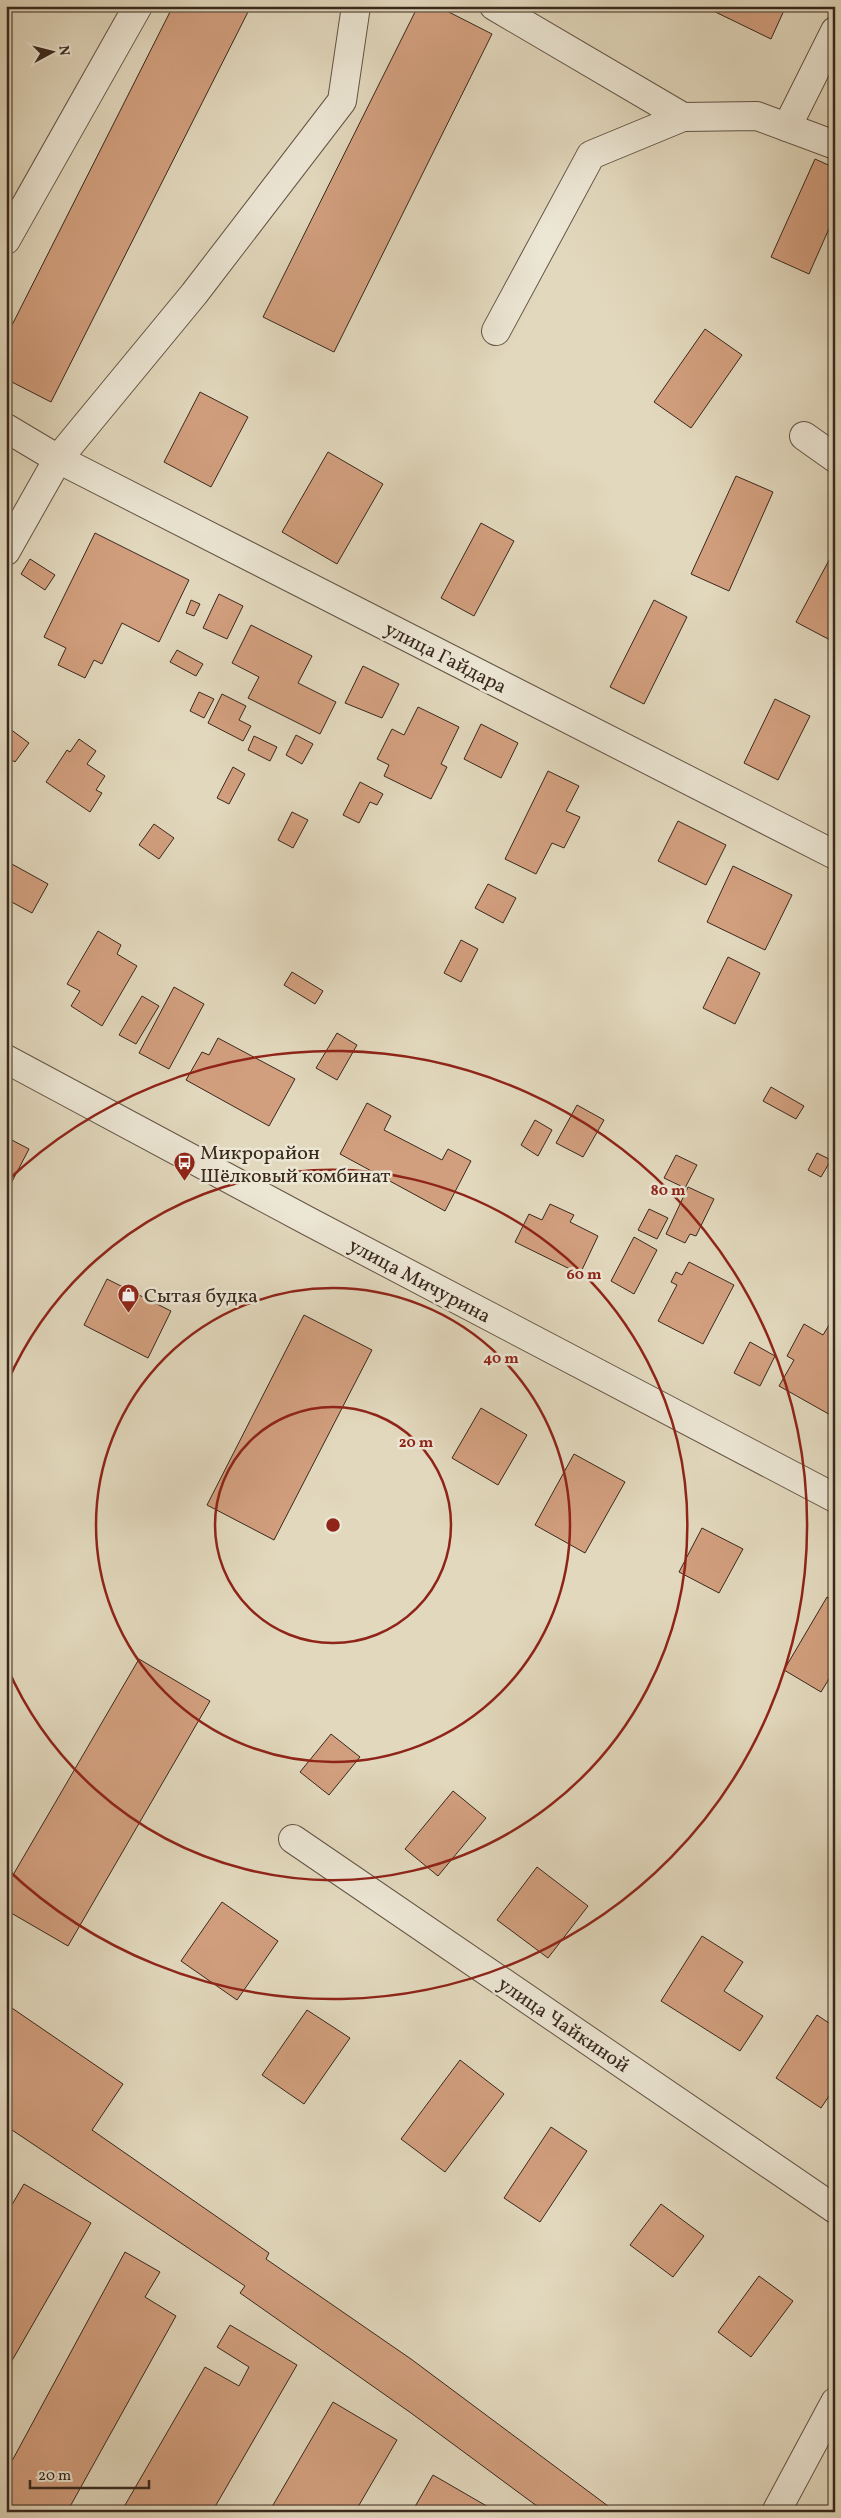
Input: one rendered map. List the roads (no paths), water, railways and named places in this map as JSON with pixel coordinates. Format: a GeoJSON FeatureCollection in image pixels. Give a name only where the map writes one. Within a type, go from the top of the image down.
{"type":"FeatureCollection","features":[{"type":"Feature","properties":{"kind":"street"},"geometry":{"type":"LineString","coordinates":[[6,240],[138,6]]}},
{"type":"Feature","properties":{"kind":"street"},"geometry":{"type":"LineString","coordinates":[[494,6],[683,117]]}},
{"type":"Feature","properties":{"kind":"street"},"geometry":{"type":"LineString","coordinates":[[6,551],[58,458],[194,294],[342,101],[356,7]]}},
{"type":"Feature","properties":{"kind":"street"},"geometry":{"type":"LineString","coordinates":[[787,127],[835,31]]}},
{"type":"Feature","properties":{"kind":"street"},"geometry":{"type":"LineString","coordinates":[[496,331],[592,155],[683,117],[757,116],[835,145]]}},
{"type":"Feature","properties":{"kind":"street","name":"улица Гайдара"},"geometry":{"type":"LineString","coordinates":[[6,428],[58,458],[835,855]]}},
{"type":"Feature","properties":{"kind":"street"},"geometry":{"type":"LineString","coordinates":[[804,436],[835,458]]}},
{"type":"Feature","properties":{"kind":"street","name":"улица Мичурина"},"geometry":{"type":"LineString","coordinates":[[6,1059],[308,1221],[835,1498]]}},
{"type":"Feature","properties":{"kind":"street","name":"улица Чайкиной"},"geometry":{"type":"LineString","coordinates":[[293,1839],[835,2209]]}},
{"type":"Feature","properties":{"kind":"street"},"geometry":{"type":"LineString","coordinates":[[776,2512],[835,2402]]}},
{"type":"Feature","properties":{"kind":"place","name":"Микрорайон Шёлковый комбинат"},"geometry":{"type":"Point","coordinates":[184,1182]}},
{"type":"Feature","properties":{"kind":"place","name":"Сытая будка"},"geometry":{"type":"Point","coordinates":[128,1314]}}]}
